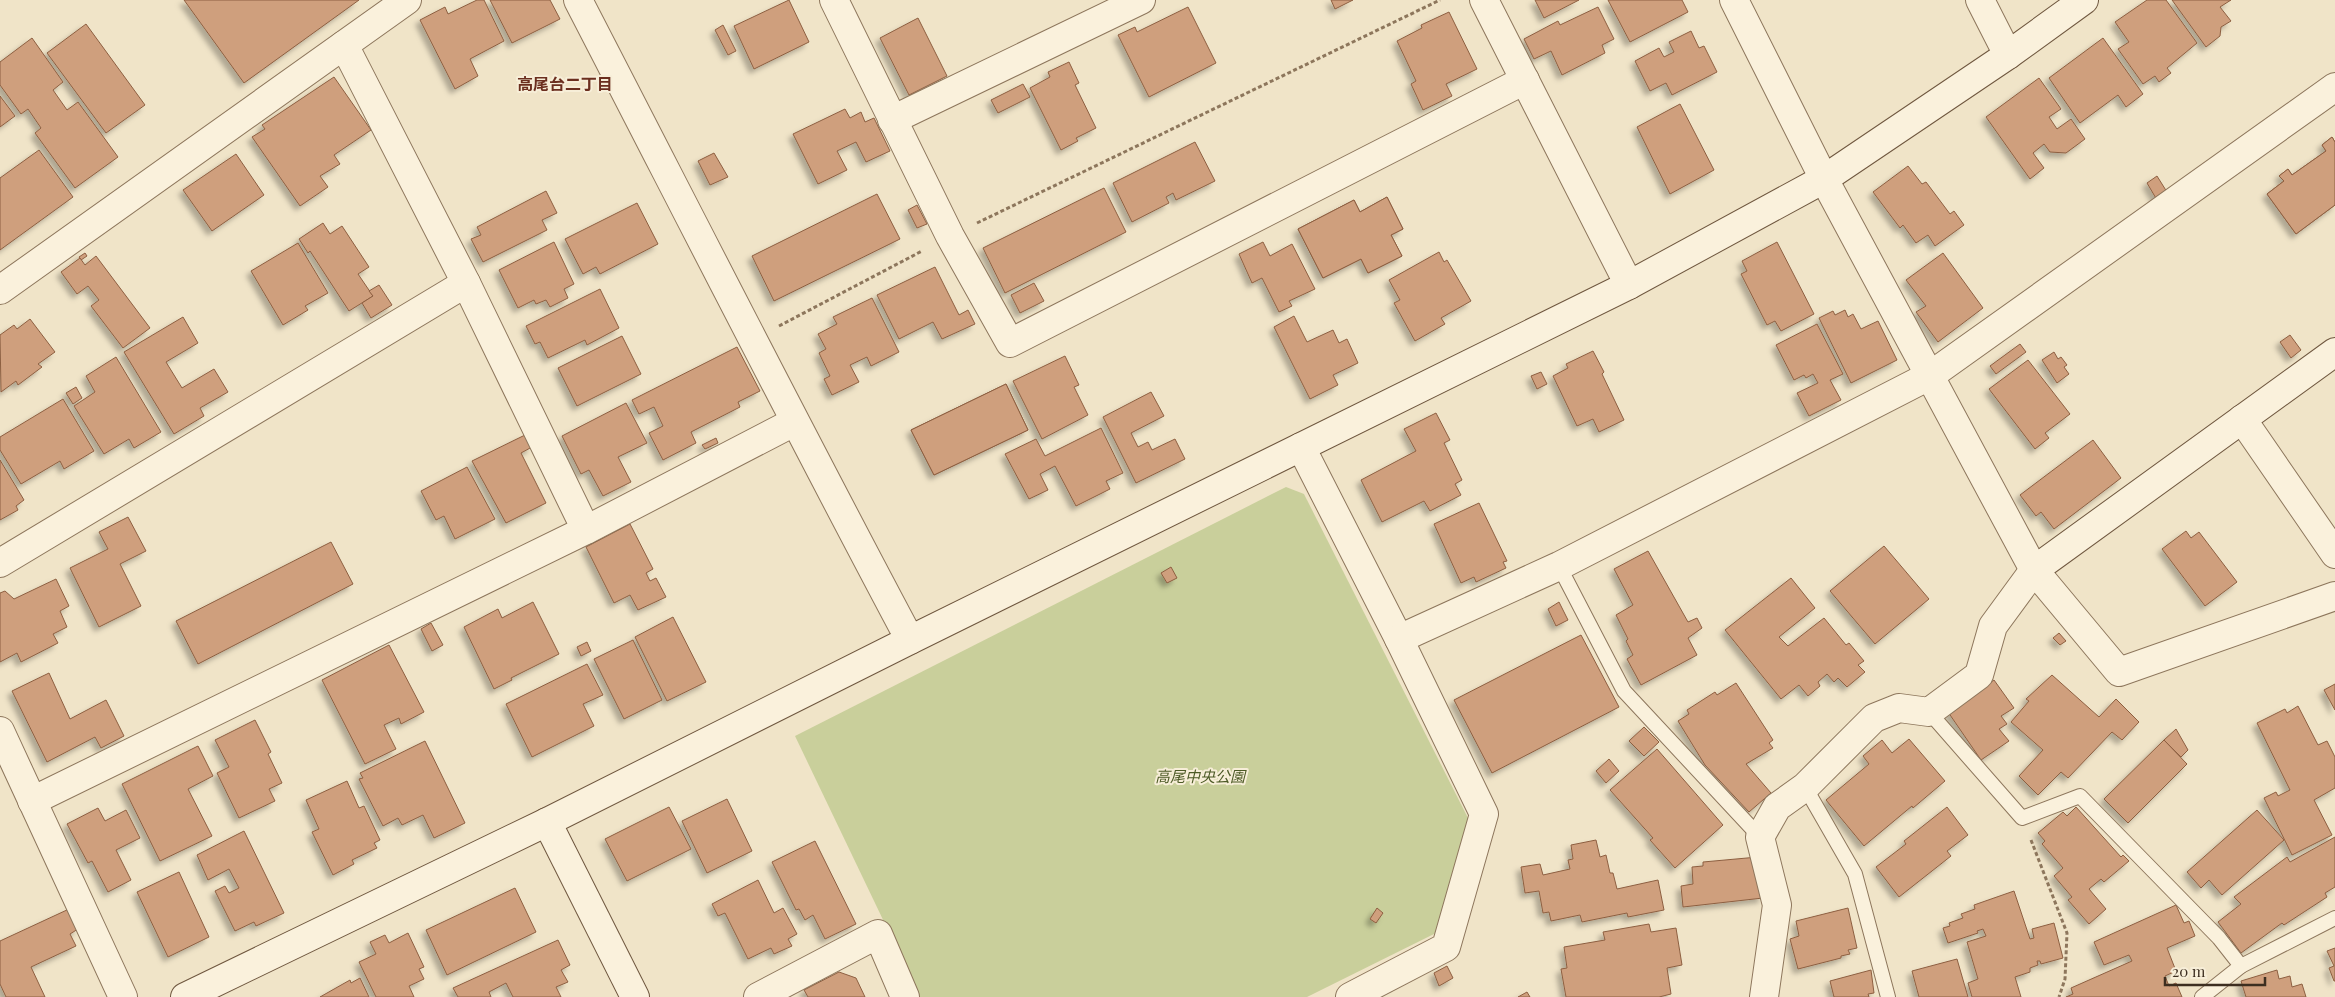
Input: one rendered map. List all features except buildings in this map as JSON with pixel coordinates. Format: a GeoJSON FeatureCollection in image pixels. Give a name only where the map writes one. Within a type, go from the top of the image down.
{"type":"FeatureCollection","features":[{"type":"Feature","properties":{"kind":"street"},"geometry":{"type":"LineString","coordinates":[[0,290],[407,0]]}},
{"type":"Feature","properties":{"kind":"street"},"geometry":{"type":"LineString","coordinates":[[578,0],[754,340],[794,422],[910,640]]}},
{"type":"Feature","properties":{"kind":"street"},"geometry":{"type":"LineString","coordinates":[[834,0],[950,236],[1010,343],[1526,80]]}},
{"type":"Feature","properties":{"kind":"street"},"geometry":{"type":"LineString","coordinates":[[892,120],[1141,0]]}},
{"type":"Feature","properties":{"kind":"street"},"geometry":{"type":"LineString","coordinates":[[1484,0],[1629,285]]}},
{"type":"Feature","properties":{"kind":"street"},"geometry":{"type":"LineString","coordinates":[[1734,0],[1824,179],[1931,375],[2034,570],[2119,672],[2335,596]]}},
{"type":"Feature","properties":{"kind":"street"},"geometry":{"type":"LineString","coordinates":[[1980,0],[2008,56]]}},
{"type":"Feature","properties":{"kind":"street"},"geometry":{"type":"LineString","coordinates":[[185,997],[547,822],[910,640],[1629,285],[1824,179],[2008,56],[2084,0]]}},
{"type":"Feature","properties":{"kind":"street"},"geometry":{"type":"LineString","coordinates":[[344,45],[466,282],[586,530]]}},
{"type":"Feature","properties":{"kind":"street"},"geometry":{"type":"LineString","coordinates":[[1399,639],[1559,566],[1931,375],[2335,87]]}},
{"type":"Feature","properties":{"kind":"street"},"geometry":{"type":"LineString","coordinates":[[0,563],[466,282]]}},
{"type":"Feature","properties":{"kind":"street"},"geometry":{"type":"LineString","coordinates":[[1764,997],[1777,906],[1760,837],[1777,807],[1805,787],[1874,718],[1899,708],[1929,712],[1979,675],[1992,626],[2034,570],[2335,352]]}},
{"type":"Feature","properties":{"kind":"street"},"geometry":{"type":"LineString","coordinates":[[2242,419],[2335,554]]}},
{"type":"Feature","properties":{"kind":"street"},"geometry":{"type":"LineString","coordinates":[[32,801],[586,530],[794,422]]}},
{"type":"Feature","properties":{"kind":"street"},"geometry":{"type":"LineString","coordinates":[[1301,447],[1399,639],[1484,814],[1446,947],[1352,996]]}},
{"type":"Feature","properties":{"kind":"street"},"geometry":{"type":"LineString","coordinates":[[0,731],[123,997]]}},
{"type":"Feature","properties":{"kind":"street"},"geometry":{"type":"LineString","coordinates":[[547,822],[636,997]]}},
{"type":"Feature","properties":{"kind":"street"},"geometry":{"type":"LineString","coordinates":[[758,997],[878,934],[905,997]]}},
{"type":"Feature","properties":{"kind":"lane"},"geometry":{"type":"LineString","coordinates":[[1559,566],[1624,691],[1760,837]]}},
{"type":"Feature","properties":{"kind":"lane"},"geometry":{"type":"LineString","coordinates":[[1929,712],[2022,818],[2080,796],[2219,938],[2241,966]]}},
{"type":"Feature","properties":{"kind":"lane"},"geometry":{"type":"LineString","coordinates":[[1805,787],[1855,874],[1888,997]]}},
{"type":"Feature","properties":{"kind":"lane"},"geometry":{"type":"LineString","coordinates":[[2202,997],[2241,966],[2335,918]]}},
{"type":"Feature","properties":{"kind":"path"},"geometry":{"type":"LineString","coordinates":[[754,340],[950,236],[1440,0]]}},
{"type":"Feature","properties":{"kind":"path"},"geometry":{"type":"LineString","coordinates":[[2022,818],[2067,933],[2065,979],[2059,997]]}},
{"type":"Feature","properties":{"kind":"green space","name":"高尾中央公園"},"geometry":{"type":"Polygon","coordinates":[[[1286,487],[1304,494],[1469,820],[1436,933],[1307,997],[920,997],[795,736],[1286,487]]]}},
{"type":"Feature","properties":{"kind":"district","name":"高尾台二丁目"},"geometry":{"type":"Point","coordinates":[565,84]}}]}
